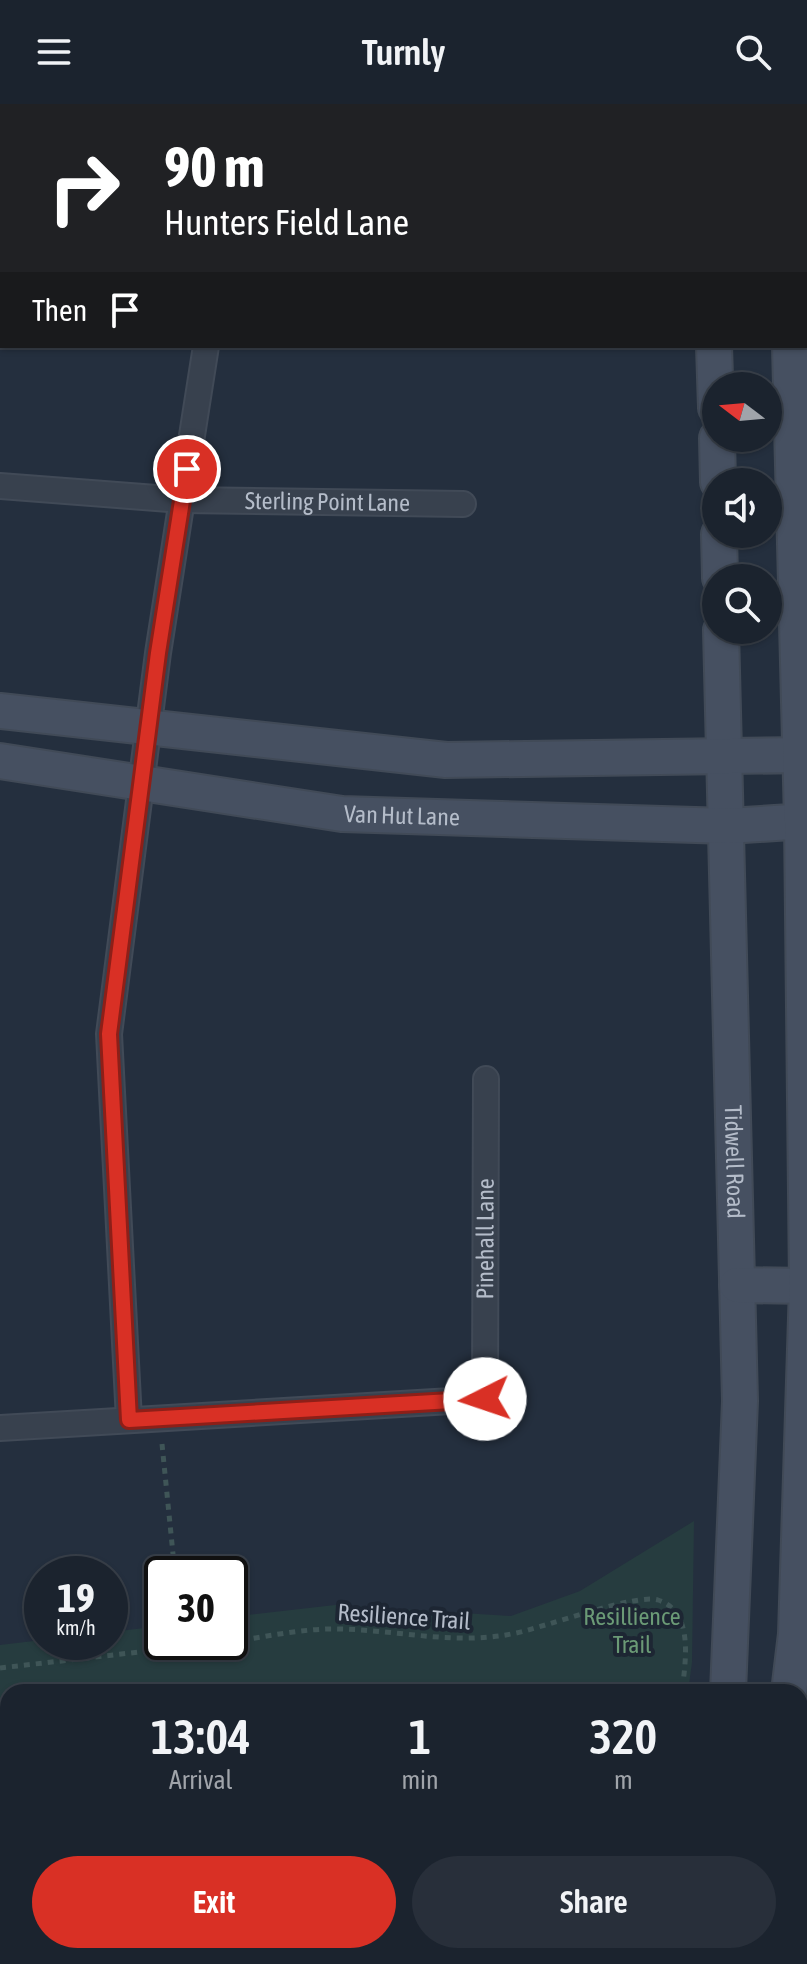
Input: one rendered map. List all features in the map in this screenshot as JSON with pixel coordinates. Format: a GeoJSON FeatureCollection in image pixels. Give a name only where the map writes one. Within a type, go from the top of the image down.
{"type":"FeatureCollection","features":[{"type":"Feature","properties":{"kind":"main road"},"geometry":{"type":"LineString","coordinates":[[714,348],[715,372]]}},
{"type":"Feature","properties":{"kind":"main road"},"geometry":{"type":"LineString","coordinates":[[790,348],[803,755],[807,1286],[801,1634],[791,1684]]}},
{"type":"Feature","properties":{"kind":"main road","name":"Tidwell Road"},"geometry":{"type":"LineString","coordinates":[[721,644],[740,1401],[728,1684]]}},
{"type":"Feature","properties":{"kind":"main road"},"geometry":{"type":"LineString","coordinates":[[0,711],[149,730],[446,760],[803,755]]}},
{"type":"Feature","properties":{"kind":"main road","name":"Van Hut Lane"},"geometry":{"type":"LineString","coordinates":[[0,761],[342,814],[728,826],[804,821]]}},
{"type":"Feature","properties":{"kind":"main road"},"geometry":{"type":"LineString","coordinates":[[737,1285],[807,1286]]}},
{"type":"Feature","properties":{"kind":"street"},"geometry":{"type":"LineString","coordinates":[[129,1420],[109,1034],[149,730],[206,348]]}},
{"type":"Feature","properties":{"kind":"street","name":"Sterling Point Lane"},"geometry":{"type":"LineString","coordinates":[[0,486],[182,500],[463,504]]}},
{"type":"Feature","properties":{"kind":"street","name":"Pinehall Lane"},"geometry":{"type":"LineString","coordinates":[[160,1419],[485,1399],[486,1079]]}},
{"type":"Feature","properties":{"kind":"street"},"geometry":{"type":"LineString","coordinates":[[0,1428],[160,1419]]}},
{"type":"Feature","properties":{"kind":"path"},"geometry":{"type":"LineString","coordinates":[[160,1419],[173,1556]]}},
{"type":"Feature","properties":{"kind":"path","name":"Resilience Trail"},"geometry":{"type":"LineString","coordinates":[[248,1640],[337,1629],[477,1641],[581,1617],[634,1599],[657,1599],[671,1607],[683,1627],[686,1655],[683,1684]]}},
{"type":"Feature","properties":{"kind":"path","name":"Resilience Trail"},"geometry":{"type":"LineString","coordinates":[[0,1668],[144,1650]]}},
{"type":"Feature","properties":{"kind":"green space","name":"Resillience Trail"},"geometry":{"type":"Polygon","coordinates":[[[694,1521],[689,1684],[0,1684],[0,1645],[24,1642],[24,1660],[128,1660],[128,1630],[144,1628],[144,1660],[248,1660],[248,1615],[335,1605],[511,1616],[580,1591],[694,1521]]]}},
{"type":"Feature","properties":{"kind":"route"},"geometry":{"type":"LineString","coordinates":[[187,469],[158,653],[109,1034],[129,1420],[485,1399]]}}]}
